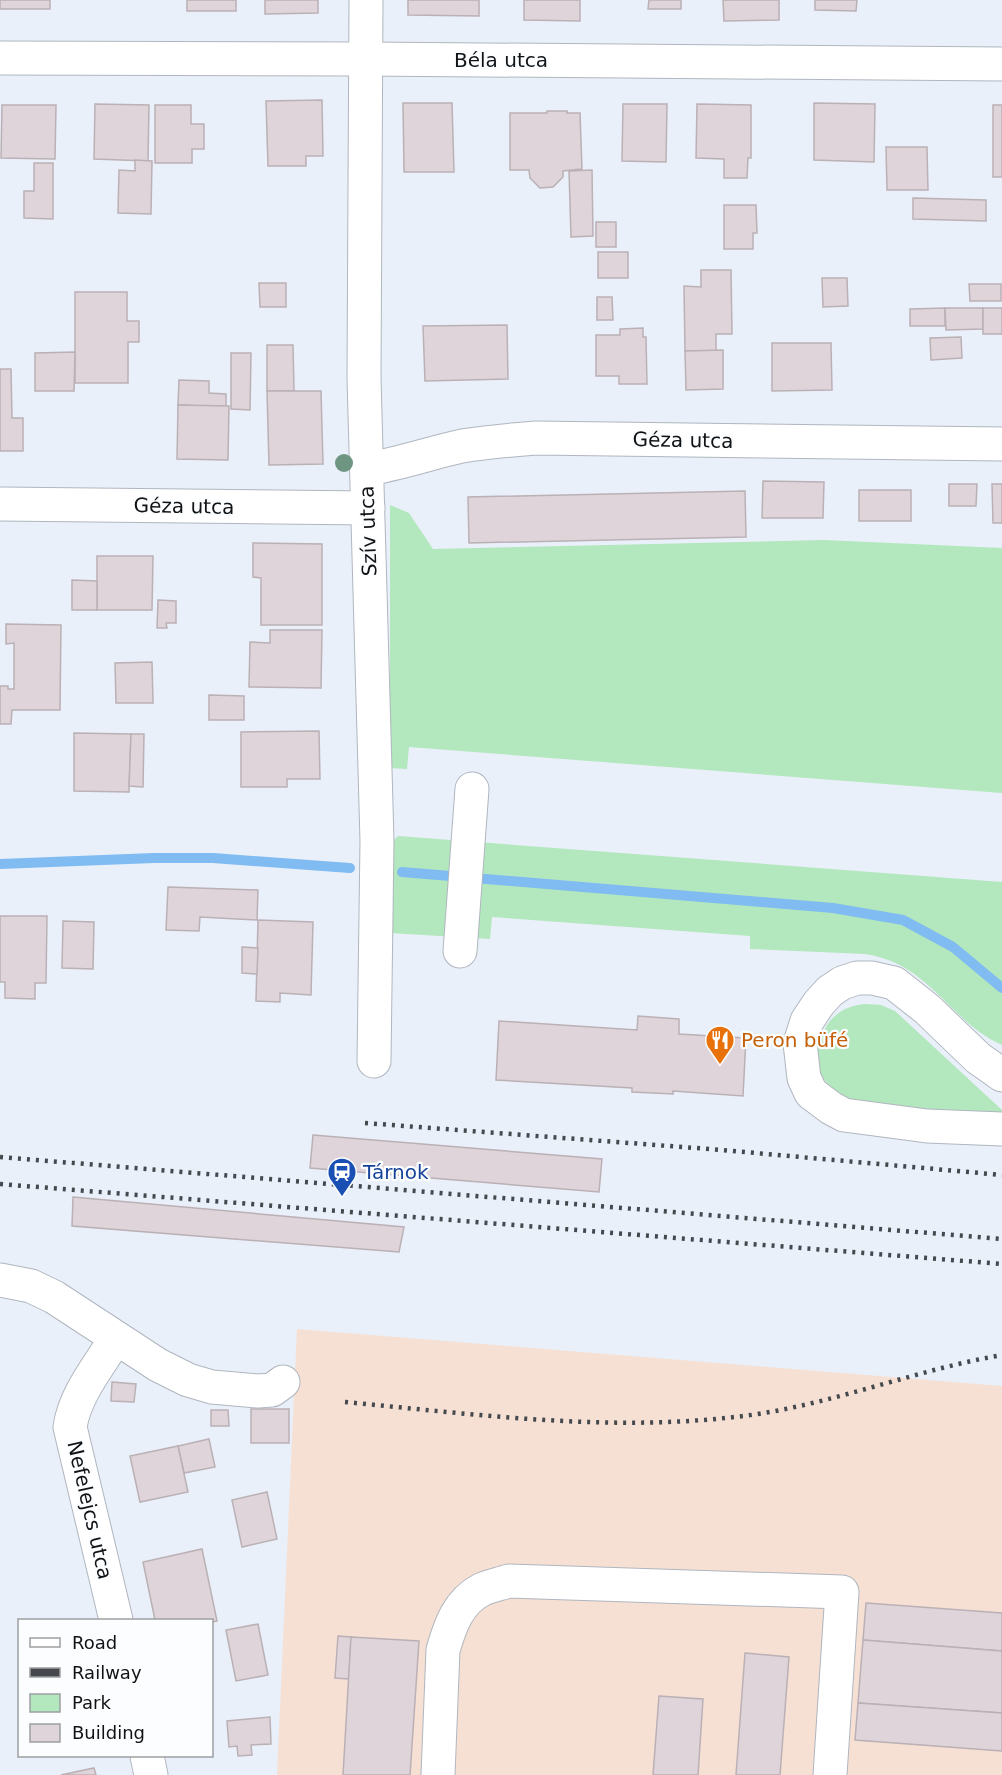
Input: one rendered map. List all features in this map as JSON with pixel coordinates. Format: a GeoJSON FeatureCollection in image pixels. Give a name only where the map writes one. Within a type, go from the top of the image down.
{"type":"FeatureCollection","features":[{"type":"Feature","properties":{"kind":"street","name":"Szív utca"},"geometry":{"type":"LineString","coordinates":[[366,0],[364,378],[377,841],[374,1061]]}},
{"type":"Feature","properties":{"kind":"street","name":"Béla utca"},"geometry":{"type":"LineString","coordinates":[[0,58],[1002,64]]}},
{"type":"Feature","properties":{"kind":"street","name":"Géza utca"},"geometry":{"type":"LineString","coordinates":[[366,470],[496,440],[536,438],[1002,444]]}},
{"type":"Feature","properties":{"kind":"street","name":"Géza utca"},"geometry":{"type":"LineString","coordinates":[[0,504],[368,508]]}},
{"type":"Feature","properties":{"kind":"street"},"geometry":{"type":"LineString","coordinates":[[460,951],[472,789]]}},
{"type":"Feature","properties":{"kind":"street"},"geometry":{"type":"LineString","coordinates":[[1002,1075],[978,1058],[927,1009],[894,983],[872,978],[849,980],[830,991],[807,1021],[800,1042],[804,1078],[811,1093],[844,1115],[927,1126],[1002,1129]]}},
{"type":"Feature","properties":{"kind":"street"},"geometry":{"type":"LineString","coordinates":[[0,1280],[31,1286],[54,1297],[158,1365],[188,1380],[212,1388],[258,1391],[272,1390],[283,1382]]}},
{"type":"Feature","properties":{"kind":"street","name":"Nefelejcs utca"},"geometry":{"type":"LineString","coordinates":[[116,1338],[78,1398],[70,1427],[116,1619]]}},
{"type":"Feature","properties":{"kind":"street"},"geometry":{"type":"LineString","coordinates":[[438,1775],[443,1650],[448,1633],[456,1614],[466,1600],[482,1590],[509,1581],[842,1592],[830,1775]]}},
{"type":"Feature","properties":{"kind":"street"},"geometry":{"type":"LineString","coordinates":[[148,1757],[152,1775]]}},
{"type":"Feature","properties":{"kind":"shaded area"},"geometry":{"type":"Polygon","coordinates":[[[297,1329],[1002,1386],[1002,1775],[277,1775],[297,1329]]]}},
{"type":"Feature","properties":{"kind":"green space"},"geometry":{"type":"Polygon","coordinates":[[[390,505],[409,513],[433,549],[824,540],[1002,548],[1002,793],[409,747],[407,769],[390,768],[390,505]]]}},
{"type":"Feature","properties":{"kind":"green space"},"geometry":{"type":"Polygon","coordinates":[[[398,836],[1002,882],[1002,1045],[983,1035],[907,969],[888,960],[865,954],[750,949],[750,936],[492,917],[490,939],[390,933],[391,843],[398,836]]]}},
{"type":"Feature","properties":{"kind":"green space"},"geometry":{"type":"Polygon","coordinates":[[[881,1005],[895,1011],[1002,1110],[1002,1113],[869,1106],[846,1098],[829,1086],[817,1062],[819,1044],[826,1026],[840,1012],[852,1006],[881,1005]]]}},
{"type":"Feature","properties":{"kind":"building"},"geometry":{"type":"Polygon","coordinates":[[[0,0],[50,0],[50,9],[0,9],[0,0]]]}},
{"type":"Feature","properties":{"kind":"building"},"geometry":{"type":"Polygon","coordinates":[[[187,0],[236,0],[236,11],[187,11],[187,0]]]}},
{"type":"Feature","properties":{"kind":"building"},"geometry":{"type":"Polygon","coordinates":[[[265,0],[318,0],[318,13],[265,14],[265,0]]]}},
{"type":"Feature","properties":{"kind":"building"},"geometry":{"type":"Polygon","coordinates":[[[408,0],[479,0],[479,16],[408,15],[408,0]]]}},
{"type":"Feature","properties":{"kind":"building"},"geometry":{"type":"Polygon","coordinates":[[[524,0],[580,0],[580,21],[524,20],[524,0]]]}},
{"type":"Feature","properties":{"kind":"building"},"geometry":{"type":"Polygon","coordinates":[[[649,0],[681,0],[681,9],[648,9],[649,0]]]}},
{"type":"Feature","properties":{"kind":"building"},"geometry":{"type":"Polygon","coordinates":[[[723,0],[779,0],[779,20],[724,21],[723,0]]]}},
{"type":"Feature","properties":{"kind":"building"},"geometry":{"type":"Polygon","coordinates":[[[815,0],[857,0],[856,11],[815,10],[815,0]]]}},
{"type":"Feature","properties":{"kind":"building"},"geometry":{"type":"Polygon","coordinates":[[[322,100],[323,156],[306,156],[306,166],[268,166],[266,101],[322,100]]]}},
{"type":"Feature","properties":{"kind":"building"},"geometry":{"type":"Polygon","coordinates":[[[403,103],[452,103],[454,172],[404,172],[403,103]]]}},
{"type":"Feature","properties":{"kind":"building"},"geometry":{"type":"Polygon","coordinates":[[[814,103],[875,104],[874,162],[814,160],[814,103]]]}},
{"type":"Feature","properties":{"kind":"building"},"geometry":{"type":"Polygon","coordinates":[[[95,104],[149,105],[148,161],[94,159],[95,104]]]}},
{"type":"Feature","properties":{"kind":"building"},"geometry":{"type":"Polygon","coordinates":[[[623,104],[667,104],[666,162],[622,161],[623,104]]]}},
{"type":"Feature","properties":{"kind":"building"},"geometry":{"type":"Polygon","coordinates":[[[697,104],[751,105],[751,158],[748,158],[747,178],[724,178],[724,159],[696,158],[697,104]]]}},
{"type":"Feature","properties":{"kind":"building"},"geometry":{"type":"Polygon","coordinates":[[[2,105],[56,105],[55,159],[1,158],[2,105]]]}},
{"type":"Feature","properties":{"kind":"building"},"geometry":{"type":"Polygon","coordinates":[[[155,105],[191,105],[191,124],[204,124],[204,149],[192,149],[192,163],[155,163],[155,105]]]}},
{"type":"Feature","properties":{"kind":"building"},"geometry":{"type":"Polygon","coordinates":[[[993,105],[1002,105],[1002,177],[993,177],[993,105]]]}},
{"type":"Feature","properties":{"kind":"building"},"geometry":{"type":"Polygon","coordinates":[[[547,111],[580,113],[582,169],[563,171],[563,177],[553,187],[540,188],[530,178],[529,170],[510,170],[510,113],[547,113],[547,111]]]}},
{"type":"Feature","properties":{"kind":"building"},"geometry":{"type":"Polygon","coordinates":[[[886,147],[927,147],[928,190],[887,190],[886,147]]]}},
{"type":"Feature","properties":{"kind":"building"},"geometry":{"type":"Polygon","coordinates":[[[135,160],[152,161],[151,214],[118,213],[119,170],[135,171],[135,160]]]}},
{"type":"Feature","properties":{"kind":"building"},"geometry":{"type":"Polygon","coordinates":[[[34,163],[53,163],[53,219],[24,218],[24,191],[34,191],[34,163]]]}},
{"type":"Feature","properties":{"kind":"building"},"geometry":{"type":"Polygon","coordinates":[[[592,170],[593,236],[571,237],[569,171],[592,170]]]}},
{"type":"Feature","properties":{"kind":"building"},"geometry":{"type":"Polygon","coordinates":[[[913,198],[986,200],[986,221],[913,219],[913,198]]]}},
{"type":"Feature","properties":{"kind":"building"},"geometry":{"type":"Polygon","coordinates":[[[724,205],[756,205],[757,233],[753,233],[753,249],[724,249],[724,205]]]}},
{"type":"Feature","properties":{"kind":"building"},"geometry":{"type":"Polygon","coordinates":[[[596,222],[616,222],[616,247],[596,247],[596,222]]]}},
{"type":"Feature","properties":{"kind":"building"},"geometry":{"type":"Polygon","coordinates":[[[598,252],[628,252],[628,278],[598,278],[598,252]]]}},
{"type":"Feature","properties":{"kind":"building"},"geometry":{"type":"Polygon","coordinates":[[[701,270],[731,270],[732,334],[716,334],[716,351],[685,351],[684,286],[701,287],[701,270]]]}},
{"type":"Feature","properties":{"kind":"building"},"geometry":{"type":"Polygon","coordinates":[[[822,278],[847,278],[848,306],[823,307],[822,278]]]}},
{"type":"Feature","properties":{"kind":"building"},"geometry":{"type":"Polygon","coordinates":[[[259,283],[286,283],[286,307],[260,307],[259,283]]]}},
{"type":"Feature","properties":{"kind":"building"},"geometry":{"type":"Polygon","coordinates":[[[969,284],[1001,284],[1001,301],[970,301],[969,284]]]}},
{"type":"Feature","properties":{"kind":"building"},"geometry":{"type":"Polygon","coordinates":[[[75,292],[127,292],[127,321],[139,321],[139,342],[128,342],[128,383],[75,383],[75,292]]]}},
{"type":"Feature","properties":{"kind":"building"},"geometry":{"type":"Polygon","coordinates":[[[597,297],[612,297],[613,320],[597,320],[597,297]]]}},
{"type":"Feature","properties":{"kind":"building"},"geometry":{"type":"Polygon","coordinates":[[[945,308],[945,326],[910,326],[910,309],[945,308]]]}},
{"type":"Feature","properties":{"kind":"building"},"geometry":{"type":"Polygon","coordinates":[[[945,308],[983,308],[983,329],[946,330],[945,308]]]}},
{"type":"Feature","properties":{"kind":"building"},"geometry":{"type":"Polygon","coordinates":[[[983,308],[1002,308],[1002,334],[983,334],[983,308]]]}},
{"type":"Feature","properties":{"kind":"building"},"geometry":{"type":"Polygon","coordinates":[[[507,325],[508,379],[425,381],[423,326],[507,325]]]}},
{"type":"Feature","properties":{"kind":"building"},"geometry":{"type":"Polygon","coordinates":[[[643,328],[643,337],[646,337],[647,384],[619,384],[619,376],[596,376],[596,335],[620,335],[620,329],[643,328]]]}},
{"type":"Feature","properties":{"kind":"building"},"geometry":{"type":"Polygon","coordinates":[[[961,337],[962,358],[931,360],[930,338],[961,337]]]}},
{"type":"Feature","properties":{"kind":"building"},"geometry":{"type":"Polygon","coordinates":[[[772,343],[831,343],[832,390],[772,391],[772,343]]]}},
{"type":"Feature","properties":{"kind":"building"},"geometry":{"type":"Polygon","coordinates":[[[267,345],[293,345],[294,391],[267,391],[267,345]]]}},
{"type":"Feature","properties":{"kind":"building"},"geometry":{"type":"Polygon","coordinates":[[[723,350],[723,389],[686,390],[685,351],[723,350]]]}},
{"type":"Feature","properties":{"kind":"building"},"geometry":{"type":"Polygon","coordinates":[[[75,352],[74,391],[35,391],[35,353],[75,352]]]}},
{"type":"Feature","properties":{"kind":"building"},"geometry":{"type":"Polygon","coordinates":[[[231,353],[251,353],[250,410],[231,409],[231,353]]]}},
{"type":"Feature","properties":{"kind":"building"},"geometry":{"type":"Polygon","coordinates":[[[0,369],[11,369],[12,418],[23,418],[23,451],[0,451],[0,369]]]}},
{"type":"Feature","properties":{"kind":"building"},"geometry":{"type":"Polygon","coordinates":[[[179,380],[209,381],[209,393],[226,394],[226,407],[178,405],[179,380]]]}},
{"type":"Feature","properties":{"kind":"building"},"geometry":{"type":"Polygon","coordinates":[[[267,391],[321,391],[323,464],[269,465],[267,391]]]}},
{"type":"Feature","properties":{"kind":"building"},"geometry":{"type":"Polygon","coordinates":[[[178,405],[229,406],[228,460],[177,459],[178,405]]]}},
{"type":"Feature","properties":{"kind":"building"},"geometry":{"type":"Polygon","coordinates":[[[763,481],[824,482],[823,518],[762,518],[763,481]]]}},
{"type":"Feature","properties":{"kind":"building"},"geometry":{"type":"Polygon","coordinates":[[[949,484],[977,484],[976,506],[949,506],[949,484]]]}},
{"type":"Feature","properties":{"kind":"building"},"geometry":{"type":"Polygon","coordinates":[[[992,484],[1002,484],[1002,523],[993,523],[992,484]]]}},
{"type":"Feature","properties":{"kind":"building"},"geometry":{"type":"Polygon","coordinates":[[[859,490],[911,490],[911,521],[859,521],[859,490]]]}},
{"type":"Feature","properties":{"kind":"building"},"geometry":{"type":"Polygon","coordinates":[[[745,491],[746,537],[469,543],[468,497],[745,491]]]}},
{"type":"Feature","properties":{"kind":"building"},"geometry":{"type":"Polygon","coordinates":[[[253,543],[322,544],[322,625],[261,625],[261,578],[253,577],[253,543]]]}},
{"type":"Feature","properties":{"kind":"building"},"geometry":{"type":"Polygon","coordinates":[[[97,556],[153,556],[152,610],[97,610],[97,556]]]}},
{"type":"Feature","properties":{"kind":"building"},"geometry":{"type":"Polygon","coordinates":[[[72,580],[97,581],[97,610],[72,610],[72,580]]]}},
{"type":"Feature","properties":{"kind":"building"},"geometry":{"type":"Polygon","coordinates":[[[158,600],[176,601],[176,623],[166,623],[167,628],[157,628],[158,600]]]}},
{"type":"Feature","properties":{"kind":"building"},"geometry":{"type":"Polygon","coordinates":[[[6,624],[61,625],[60,710],[12,710],[11,724],[0,724],[0,686],[14,689],[14,643],[6,644],[6,624]]]}},
{"type":"Feature","properties":{"kind":"building"},"geometry":{"type":"Polygon","coordinates":[[[270,630],[322,630],[321,688],[249,687],[250,642],[270,643],[270,630]]]}},
{"type":"Feature","properties":{"kind":"building"},"geometry":{"type":"Polygon","coordinates":[[[152,662],[153,703],[116,703],[115,663],[152,662]]]}},
{"type":"Feature","properties":{"kind":"building"},"geometry":{"type":"Polygon","coordinates":[[[209,695],[244,696],[244,720],[209,720],[209,695]]]}},
{"type":"Feature","properties":{"kind":"building"},"geometry":{"type":"Polygon","coordinates":[[[319,731],[320,779],[287,779],[287,787],[241,787],[241,732],[319,731]]]}},
{"type":"Feature","properties":{"kind":"building"},"geometry":{"type":"Polygon","coordinates":[[[74,733],[131,734],[129,792],[74,791],[74,733]]]}},
{"type":"Feature","properties":{"kind":"building"},"geometry":{"type":"Polygon","coordinates":[[[131,734],[144,734],[143,787],[129,786],[131,734]]]}},
{"type":"Feature","properties":{"kind":"building"},"geometry":{"type":"Polygon","coordinates":[[[168,887],[258,890],[257,920],[200,917],[199,931],[166,930],[168,887]]]}},
{"type":"Feature","properties":{"kind":"building"},"geometry":{"type":"Polygon","coordinates":[[[0,916],[47,916],[46,983],[35,983],[35,999],[5,998],[5,982],[0,982],[0,916]]]}},
{"type":"Feature","properties":{"kind":"building"},"geometry":{"type":"Polygon","coordinates":[[[258,920],[313,922],[311,995],[280,993],[280,1002],[256,1001],[258,920]]]}},
{"type":"Feature","properties":{"kind":"building"},"geometry":{"type":"Polygon","coordinates":[[[63,921],[94,922],[93,969],[62,968],[63,921]]]}},
{"type":"Feature","properties":{"kind":"building"},"geometry":{"type":"Polygon","coordinates":[[[242,947],[258,948],[257,974],[242,973],[242,947]]]}},
{"type":"Feature","properties":{"kind":"building"},"geometry":{"type":"Polygon","coordinates":[[[638,1016],[679,1019],[679,1034],[746,1038],[743,1096],[673,1091],[673,1094],[632,1092],[632,1088],[496,1080],[499,1021],[637,1030],[638,1016]]]}},
{"type":"Feature","properties":{"kind":"building"},"geometry":{"type":"Polygon","coordinates":[[[313,1135],[602,1159],[599,1192],[310,1168],[313,1135]]]}},
{"type":"Feature","properties":{"kind":"building"},"geometry":{"type":"Polygon","coordinates":[[[73,1197],[404,1227],[399,1252],[72,1226],[73,1197]]]}},
{"type":"Feature","properties":{"kind":"building"},"geometry":{"type":"Polygon","coordinates":[[[112,1382],[136,1384],[134,1402],[111,1401],[112,1382]]]}},
{"type":"Feature","properties":{"kind":"building"},"geometry":{"type":"Polygon","coordinates":[[[251,1409],[289,1409],[289,1443],[251,1443],[251,1409]]]}},
{"type":"Feature","properties":{"kind":"building"},"geometry":{"type":"Polygon","coordinates":[[[211,1410],[228,1410],[229,1426],[211,1426],[211,1410]]]}},
{"type":"Feature","properties":{"kind":"building"},"geometry":{"type":"Polygon","coordinates":[[[209,1439],[215,1467],[184,1473],[178,1446],[209,1439]]]}},
{"type":"Feature","properties":{"kind":"building"},"geometry":{"type":"Polygon","coordinates":[[[178,1446],[188,1492],[140,1502],[130,1456],[178,1446]]]}},
{"type":"Feature","properties":{"kind":"building"},"geometry":{"type":"Polygon","coordinates":[[[267,1492],[277,1539],[242,1547],[232,1500],[267,1492]]]}},
{"type":"Feature","properties":{"kind":"building"},"geometry":{"type":"Polygon","coordinates":[[[202,1549],[217,1621],[213,1622],[213,1619],[155,1619],[143,1562],[202,1549]]]}},
{"type":"Feature","properties":{"kind":"building"},"geometry":{"type":"Polygon","coordinates":[[[866,1603],[1002,1613],[1002,1651],[863,1640],[866,1603]]]}},
{"type":"Feature","properties":{"kind":"building"},"geometry":{"type":"Polygon","coordinates":[[[258,1624],[268,1675],[236,1681],[226,1630],[258,1624]]]}},
{"type":"Feature","properties":{"kind":"building"},"geometry":{"type":"Polygon","coordinates":[[[338,1636],[351,1637],[349,1679],[335,1678],[338,1636]]]}},
{"type":"Feature","properties":{"kind":"building"},"geometry":{"type":"Polygon","coordinates":[[[351,1637],[419,1641],[410,1775],[343,1775],[351,1637]]]}},
{"type":"Feature","properties":{"kind":"building"},"geometry":{"type":"Polygon","coordinates":[[[863,1640],[1002,1651],[1002,1713],[858,1703],[863,1640]]]}},
{"type":"Feature","properties":{"kind":"building"},"geometry":{"type":"Polygon","coordinates":[[[745,1653],[789,1657],[780,1775],[736,1775],[745,1653]]]}},
{"type":"Feature","properties":{"kind":"building"},"geometry":{"type":"Polygon","coordinates":[[[659,1696],[703,1699],[698,1775],[653,1775],[659,1696]]]}},
{"type":"Feature","properties":{"kind":"building"},"geometry":{"type":"Polygon","coordinates":[[[858,1703],[1002,1713],[1002,1751],[855,1740],[858,1703]]]}},
{"type":"Feature","properties":{"kind":"building"},"geometry":{"type":"Polygon","coordinates":[[[270,1717],[271,1744],[251,1745],[252,1755],[238,1756],[237,1746],[229,1747],[227,1721],[270,1717]]]}},
{"type":"Feature","properties":{"kind":"building"},"geometry":{"type":"Polygon","coordinates":[[[94,1768],[96,1775],[61,1775],[94,1768]]]}},
{"type":"Feature","properties":{"kind":"waterway"},"geometry":{"type":"LineString","coordinates":[[0,864],[213,858],[350,868]]}},
{"type":"Feature","properties":{"kind":"waterway"},"geometry":{"type":"LineString","coordinates":[[402,872],[833,908],[903,920],[953,947],[1002,988]]}},
{"type":"Feature","properties":{"kind":"railway"},"geometry":{"type":"LineString","coordinates":[[365,1123],[722,1150],[1002,1175]]}},
{"type":"Feature","properties":{"kind":"railway"},"geometry":{"type":"LineString","coordinates":[[0,1157],[1002,1239]]}},
{"type":"Feature","properties":{"kind":"railway"},"geometry":{"type":"LineString","coordinates":[[0,1184],[1002,1264]]}},
{"type":"Feature","properties":{"kind":"railway"},"geometry":{"type":"LineString","coordinates":[[345,1402],[552,1420],[603,1422],[706,1420],[789,1408],[941,1368],[1002,1355]]}},
{"type":"Feature","properties":{"kind":"place","name":"Peron büfé"},"geometry":{"type":"Point","coordinates":[720,1066]}},
{"type":"Feature","properties":{"kind":"place","name":"Tárnok"},"geometry":{"type":"Point","coordinates":[342,1198]}}]}
